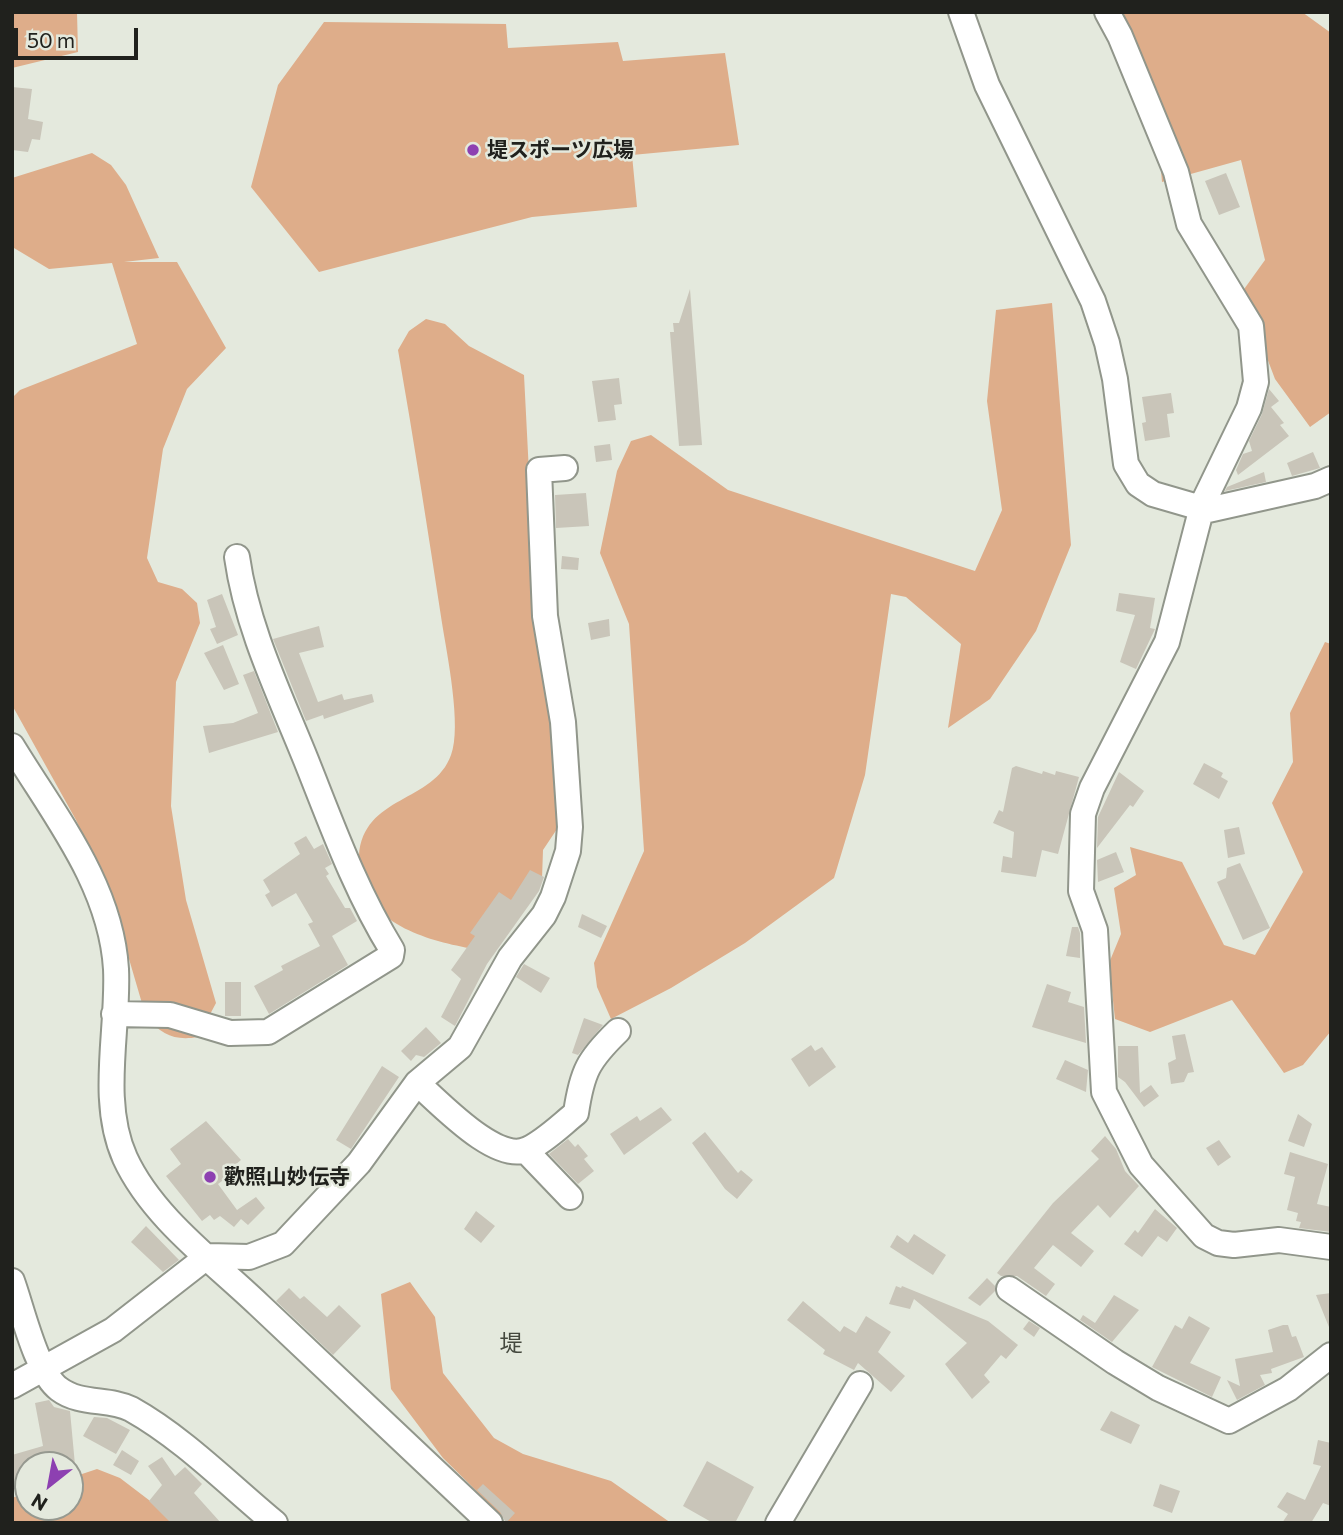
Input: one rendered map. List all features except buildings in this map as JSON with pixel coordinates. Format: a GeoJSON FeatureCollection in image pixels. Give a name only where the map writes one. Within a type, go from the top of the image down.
{"type":"FeatureCollection","features":[{"type":"Feature","properties":{"kind":"street"},"geometry":{"type":"LineString","coordinates":[[961,12],[987,85],[1093,301],[1115,379],[1126,464],[1138,484],[1153,494],[1201,509],[1315,486],[1331,479]]}},
{"type":"Feature","properties":{"kind":"street"},"geometry":{"type":"LineString","coordinates":[[1107,12],[1120,36],[1176,172],[1189,225],[1251,326],[1256,382],[1249,408],[1201,509],[1167,642],[1092,788],[1083,814],[1081,891],[1095,930],[1104,1092],[1141,1165],[1204,1236],[1218,1243],[1234,1245],[1279,1241],[1331,1247]]}},
{"type":"Feature","properties":{"kind":"street"},"geometry":{"type":"LineString","coordinates":[[12,1386],[44,1371],[113,1330],[208,1256],[249,1258],[283,1244],[359,1163],[417,1083],[460,1047],[510,958],[544,915],[554,897],[568,851],[570,827],[563,722],[545,616],[540,470],[565,468]]}},
{"type":"Feature","properties":{"kind":"street"},"geometry":{"type":"LineString","coordinates":[[114,1014],[170,1015],[230,1033],[268,1032],[391,956],[392,950],[351,876],[258,643],[237,557]]}},
{"type":"Feature","properties":{"kind":"street"},"geometry":{"type":"LineString","coordinates":[[12,746],[95,884],[110,931],[116,969],[113,1095],[116,1129],[124,1156],[154,1204],[490,1523]]}},
{"type":"Feature","properties":{"kind":"street"},"geometry":{"type":"LineString","coordinates":[[417,1083],[486,1143],[501,1150],[526,1151],[576,1113],[582,1077],[592,1056],[618,1031]]}},
{"type":"Feature","properties":{"kind":"street"},"geometry":{"type":"LineString","coordinates":[[526,1151],[570,1197]]}},
{"type":"Feature","properties":{"kind":"street"},"geometry":{"type":"LineString","coordinates":[[12,1281],[44,1371],[58,1388],[79,1398],[128,1407],[157,1425],[275,1523]]}},
{"type":"Feature","properties":{"kind":"street"},"geometry":{"type":"LineString","coordinates":[[1009,1289],[1115,1362],[1158,1388],[1229,1421],[1288,1389],[1331,1355]]}},
{"type":"Feature","properties":{"kind":"street"},"geometry":{"type":"LineString","coordinates":[[778,1523],[860,1384]]}},
{"type":"Feature","properties":{"kind":"shaded area"},"geometry":{"type":"Polygon","coordinates":[[[12,12],[77,12],[78,52],[12,68],[12,12]]]}},
{"type":"Feature","properties":{"kind":"shaded area"},"geometry":{"type":"Polygon","coordinates":[[[1120,12],[1302,12],[1331,33],[1331,412],[1310,427],[1275,379],[1242,292],[1265,260],[1241,160],[1162,182],[1154,86],[1120,12]]]}},
{"type":"Feature","properties":{"kind":"shaded area","name":"堤スポーツ広場"},"geometry":{"type":"Polygon","coordinates":[[[324,22],[506,24],[508,48],[618,42],[623,61],[725,53],[739,145],[632,155],[637,207],[532,217],[319,272],[251,187],[278,85],[324,22]]]}},
{"type":"Feature","properties":{"kind":"shaded area"},"geometry":{"type":"Polygon","coordinates":[[[92,153],[111,165],[126,185],[159,258],[124,262],[177,262],[226,348],[187,389],[163,449],[147,558],[158,582],[182,589],[197,603],[200,623],[176,682],[171,806],[186,900],[216,1003],[198,1037],[190,1038],[169,1035],[146,1017],[110,894],[76,820],[12,705],[12,398],[20,390],[137,344],[112,263],[49,269],[14,248],[12,178],[92,153]]]}},
{"type":"Feature","properties":{"kind":"shaded area"},"geometry":{"type":"Polygon","coordinates":[[[1052,303],[1071,545],[1036,631],[990,699],[948,728],[961,644],[906,597],[891,594],[865,775],[834,878],[745,943],[671,988],[611,1019],[597,987],[594,963],[644,851],[629,624],[600,553],[617,471],[631,441],[651,435],[728,490],[975,571],[1002,510],[987,401],[996,310],[1052,303]]]}},
{"type":"Feature","properties":{"kind":"shaded area"},"geometry":{"type":"Polygon","coordinates":[[[426,319],[445,324],[469,346],[524,375],[531,512],[565,777],[559,826],[543,850],[542,879],[474,949],[422,936],[390,919],[366,894],[359,877],[363,836],[373,821],[442,771],[454,743],[450,671],[398,350],[409,331],[426,319]]]}},
{"type":"Feature","properties":{"kind":"shaded area"},"geometry":{"type":"Polygon","coordinates":[[[1325,642],[1331,644],[1331,1031],[1303,1065],[1284,1073],[1232,1000],[1150,1032],[1115,1019],[1109,963],[1121,934],[1114,888],[1136,875],[1130,847],[1182,862],[1224,945],[1255,955],[1303,872],[1272,803],[1293,762],[1290,713],[1325,642]]]}},
{"type":"Feature","properties":{"kind":"shaded area"},"geometry":{"type":"Polygon","coordinates":[[[410,1282],[435,1317],[443,1373],[494,1438],[523,1454],[611,1481],[671,1523],[509,1523],[443,1458],[391,1389],[381,1294],[410,1282]]]}},
{"type":"Feature","properties":{"kind":"shaded area"},"geometry":{"type":"Polygon","coordinates":[[[97,1469],[120,1478],[179,1523],[12,1523],[14,1497],[14,1521],[84,1521],[84,1473],[97,1469]]]}},
{"type":"Feature","properties":{"kind":"place","name":"堤スポーツ広場"},"geometry":{"type":"Point","coordinates":[473,150]}},
{"type":"Feature","properties":{"kind":"place","name":"歡照山妙伝寺"},"geometry":{"type":"Point","coordinates":[210,1177]}},
{"type":"Feature","properties":{"kind":"district","name":"堤"},"geometry":{"type":"Point","coordinates":[511,1343]}}]}
